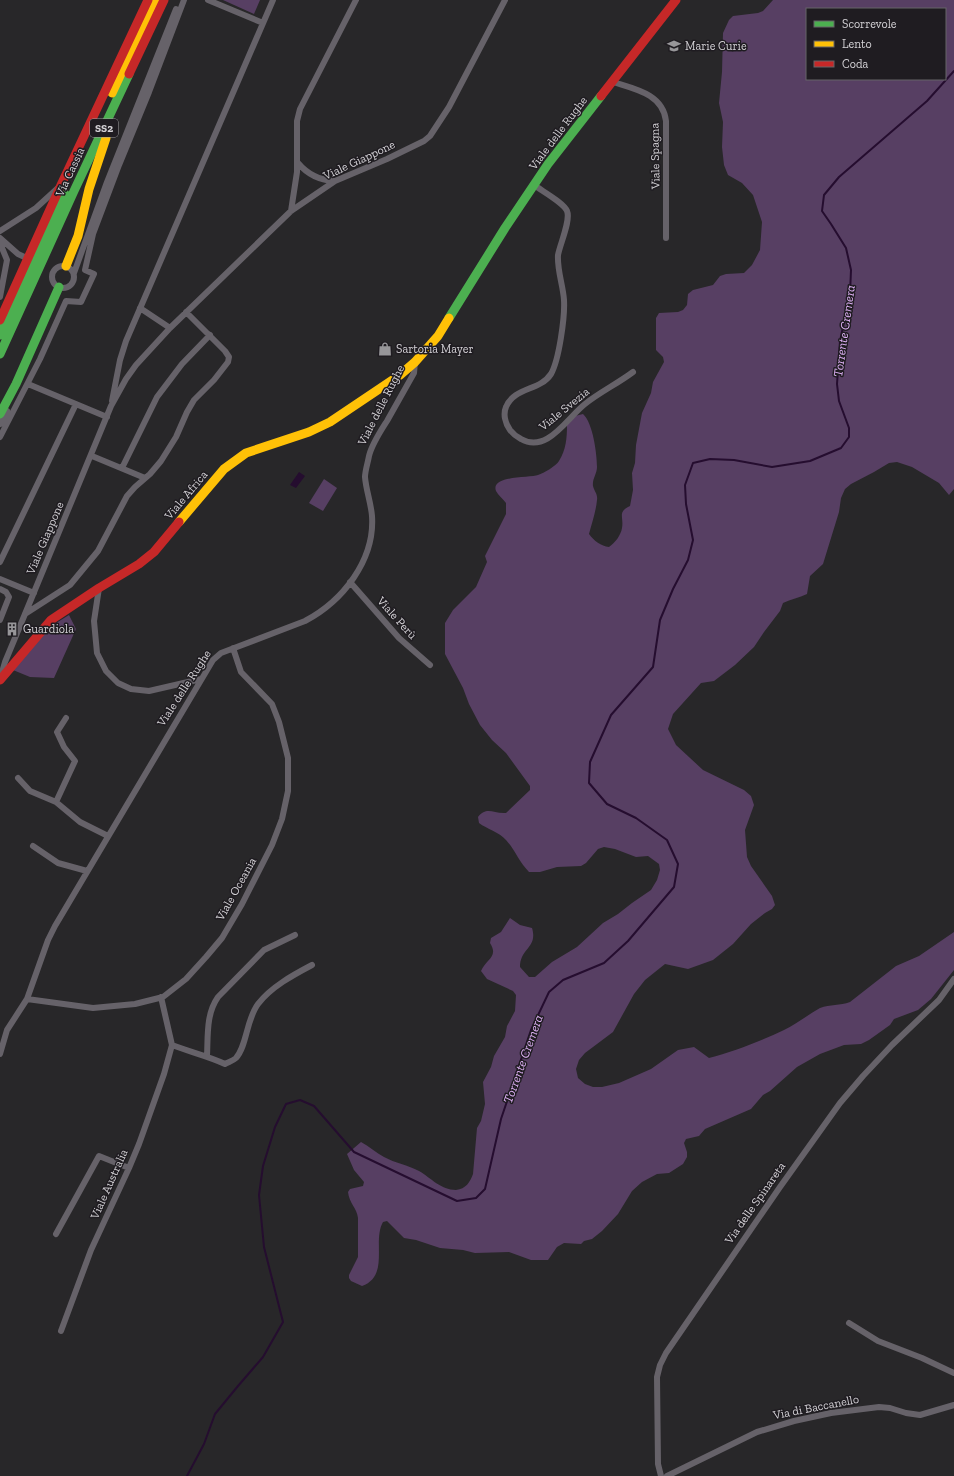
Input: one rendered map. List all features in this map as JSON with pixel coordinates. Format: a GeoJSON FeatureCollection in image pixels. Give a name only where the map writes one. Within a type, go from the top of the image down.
{"type":"FeatureCollection","features":[{"type":"Feature","properties":{"kind":"main road"},"geometry":{"type":"LineString","coordinates":[[39,252],[61,185],[148,0]]}},
{"type":"Feature","properties":{"kind":"main road","name":"Via Cassia"},"geometry":{"type":"LineString","coordinates":[[0,335],[155,0]]}},
{"type":"Feature","properties":{"kind":"main road","name":"Via Cassia"},"geometry":{"type":"LineString","coordinates":[[39,252],[112,112],[164,0]]}},
{"type":"Feature","properties":{"kind":"main road","name":"Viale delle Rughe"},"geometry":{"type":"LineString","coordinates":[[415,362],[438,336],[505,228],[548,164],[676,0]]}},
{"type":"Feature","properties":{"kind":"main road"},"geometry":{"type":"LineString","coordinates":[[66,266],[78,236],[89,189],[112,120],[112,112]]}},
{"type":"Feature","properties":{"kind":"main road"},"geometry":{"type":"LineString","coordinates":[[0,320],[29,273]]}},
{"type":"Feature","properties":{"kind":"main road","name":"Via Cassia"},"geometry":{"type":"LineString","coordinates":[[0,354],[29,273]]}},
{"type":"Feature","properties":{"kind":"main road"},"geometry":{"type":"LineString","coordinates":[[0,414],[16,384],[61,288]]}},
{"type":"Feature","properties":{"kind":"main road","name":"Viale Africa"},"geometry":{"type":"LineString","coordinates":[[0,680],[37,635],[52,620],[99,588],[139,564],[154,552],[224,469],[233,461],[246,453],[309,432],[330,422],[400,375],[415,362]]}},
{"type":"Feature","properties":{"kind":"street"},"geometry":{"type":"LineString","coordinates":[[74,273],[66,266],[59,266],[53,271],[53,282],[61,288],[68,288],[74,280],[74,273],[107,182],[180,0]]}},
{"type":"Feature","properties":{"kind":"street"},"geometry":{"type":"LineString","coordinates":[[0,437],[28,384],[66,301],[81,302],[94,274],[85,270],[93,234],[184,0]]}},
{"type":"Feature","properties":{"kind":"street"},"geometry":{"type":"LineString","coordinates":[[208,0],[263,23]]}},
{"type":"Feature","properties":{"kind":"street","name":"Viale Giappone"},"geometry":{"type":"LineString","coordinates":[[112,406],[120,360],[140,308],[273,0]]}},
{"type":"Feature","properties":{"kind":"street"},"geometry":{"type":"LineString","coordinates":[[291,211],[298,163],[297,121],[300,110],[356,0]]}},
{"type":"Feature","properties":{"kind":"street","name":"Viale Giappone"},"geometry":{"type":"LineString","coordinates":[[0,680],[5,662],[107,417],[126,379],[136,365],[186,312],[291,211],[335,181],[424,141],[430,136],[449,107],[504,1]]}},
{"type":"Feature","properties":{"kind":"street","name":"Viale Spagna"},"geometry":{"type":"LineString","coordinates":[[613,82],[649,95],[660,104],[664,112],[666,121],[666,238]]}},
{"type":"Feature","properties":{"kind":"street"},"geometry":{"type":"LineString","coordinates":[[298,163],[311,175],[320,179],[335,181]]}},
{"type":"Feature","properties":{"kind":"street"},"geometry":{"type":"LineString","coordinates":[[0,230],[36,208],[61,185]]}},
{"type":"Feature","properties":{"kind":"street","name":"Viale Svezia"},"geometry":{"type":"LineString","coordinates":[[534,185],[563,206],[568,214],[558,256],[558,267],[564,300],[562,337],[552,372],[542,382],[516,394],[506,407],[504,412],[508,426],[514,434],[527,442],[535,443],[546,440],[584,405],[633,372]]}},
{"type":"Feature","properties":{"kind":"street"},"geometry":{"type":"LineString","coordinates":[[0,238],[18,254],[53,271]]}},
{"type":"Feature","properties":{"kind":"street"},"geometry":{"type":"LineString","coordinates":[[0,243],[7,260],[0,297]]}},
{"type":"Feature","properties":{"kind":"street"},"geometry":{"type":"LineString","coordinates":[[7,260],[18,254]]}},
{"type":"Feature","properties":{"kind":"street"},"geometry":{"type":"LineString","coordinates":[[0,424],[12,401],[61,288]]}},
{"type":"Feature","properties":{"kind":"street"},"geometry":{"type":"LineString","coordinates":[[140,308],[170,328]]}},
{"type":"Feature","properties":{"kind":"street"},"geometry":{"type":"LineString","coordinates":[[25,614],[70,585],[98,551],[127,496],[158,466],[166,454],[194,400],[214,380],[228,361],[227,353],[186,312]]}},
{"type":"Feature","properties":{"kind":"street"},"geometry":{"type":"LineString","coordinates":[[122,468],[157,397],[182,364],[210,335]]}},
{"type":"Feature","properties":{"kind":"street","name":"Viale delle Rughe"},"geometry":{"type":"LineString","coordinates":[[0,1054],[7,1030],[27,999],[48,940],[55,926],[213,660],[221,653],[232,648],[306,621],[318,615],[350,582],[358,571],[365,558],[372,535],[372,516],[365,477],[369,454],[377,437],[414,373],[415,362]]}},
{"type":"Feature","properties":{"kind":"street"},"geometry":{"type":"LineString","coordinates":[[28,384],[107,417]]}},
{"type":"Feature","properties":{"kind":"street"},"geometry":{"type":"LineString","coordinates":[[0,562],[76,404]]}},
{"type":"Feature","properties":{"kind":"street"},"geometry":{"type":"LineString","coordinates":[[92,456],[145,478]]}},
{"type":"Feature","properties":{"kind":"street"},"geometry":{"type":"LineString","coordinates":[[0,579],[34,593]]}},
{"type":"Feature","properties":{"kind":"street","name":"Viale Perù"},"geometry":{"type":"LineString","coordinates":[[350,582],[399,638],[430,665]]}},
{"type":"Feature","properties":{"kind":"street"},"geometry":{"type":"LineString","coordinates":[[99,588],[94,621],[97,653],[106,671],[118,683],[131,689],[149,691],[201,679]]}},
{"type":"Feature","properties":{"kind":"street"},"geometry":{"type":"LineString","coordinates":[[0,589],[6,592],[9,598],[0,620]]}},
{"type":"Feature","properties":{"kind":"street","name":"Viale Oceania"},"geometry":{"type":"LineString","coordinates":[[27,999],[93,1008],[135,1004],[161,997],[186,979],[222,938],[245,898],[272,845],[282,819],[288,791],[288,758],[279,722],[272,704],[241,672],[232,648]]}},
{"type":"Feature","properties":{"kind":"street"},"geometry":{"type":"LineString","coordinates":[[56,802],[75,761],[64,747],[57,732],[66,718]]}},
{"type":"Feature","properties":{"kind":"street"},"geometry":{"type":"LineString","coordinates":[[18,778],[30,791],[56,802],[80,822],[108,836]]}},
{"type":"Feature","properties":{"kind":"street"},"geometry":{"type":"LineString","coordinates":[[33,846],[58,863],[87,871]]}},
{"type":"Feature","properties":{"kind":"street"},"geometry":{"type":"LineString","coordinates":[[207,1056],[210,1014],[218,997],[264,950],[295,935]]}},
{"type":"Feature","properties":{"kind":"street"},"geometry":{"type":"LineString","coordinates":[[172,1045],[207,1056],[225,1064],[235,1059],[241,1048],[249,1020],[258,1004],[274,988],[312,965]]}},
{"type":"Feature","properties":{"kind":"street","name":"Via delle Spinareta"},"geometry":{"type":"LineString","coordinates":[[661,1476],[658,1464],[657,1377],[659,1367],[666,1353],[775,1193],[840,1103],[892,1045],[940,1000],[954,979]]}},
{"type":"Feature","properties":{"kind":"street","name":"Viale Australia"},"geometry":{"type":"LineString","coordinates":[[61,1330],[91,1250],[129,1168],[158,1095],[172,1045],[161,997]]}},
{"type":"Feature","properties":{"kind":"street"},"geometry":{"type":"LineString","coordinates":[[0,1029],[7,1030]]}},
{"type":"Feature","properties":{"kind":"street"},"geometry":{"type":"LineString","coordinates":[[56,1234],[99,1156],[129,1168]]}},
{"type":"Feature","properties":{"kind":"street"},"geometry":{"type":"LineString","coordinates":[[849,1323],[878,1341],[922,1358],[954,1373]]}},
{"type":"Feature","properties":{"kind":"street","name":"Via di Baccanello"},"geometry":{"type":"LineString","coordinates":[[667,1476],[756,1432],[794,1421],[826,1414],[879,1407],[920,1415],[954,1405]]}},
{"type":"Feature","properties":{"kind":"shaded area"},"geometry":{"type":"Polygon","coordinates":[[[223,0],[260,0],[254,14],[223,0]]]}},
{"type":"Feature","properties":{"kind":"shaded area"},"geometry":{"type":"Polygon","coordinates":[[[773,0],[954,0],[954,489],[949,495],[939,483],[912,467],[897,462],[889,463],[851,484],[845,489],[841,498],[839,512],[823,564],[810,576],[807,594],[783,603],[780,611],[754,647],[735,665],[714,681],[701,683],[673,714],[668,729],[676,745],[703,770],[744,790],[751,796],[754,805],[745,830],[747,857],[751,866],[772,896],[775,905],[772,909],[751,924],[733,944],[713,960],[688,969],[665,964],[645,980],[634,994],[613,1032],[585,1053],[579,1060],[576,1069],[578,1078],[585,1084],[593,1087],[602,1087],[619,1083],[651,1069],[678,1050],[694,1047],[709,1058],[747,1046],[784,1030],[820,1008],[850,1002],[896,966],[919,956],[954,932],[954,970],[931,999],[918,1010],[894,1019],[890,1025],[861,1044],[844,1045],[820,1054],[797,1067],[770,1091],[763,1095],[751,1109],[705,1129],[699,1136],[686,1139],[684,1143],[687,1157],[683,1164],[669,1173],[657,1174],[642,1182],[632,1191],[618,1214],[592,1239],[584,1241],[581,1244],[564,1243],[557,1247],[548,1260],[531,1260],[509,1252],[475,1253],[463,1250],[440,1248],[416,1240],[404,1238],[387,1221],[383,1222],[380,1230],[379,1257],[376,1274],[370,1281],[362,1286],[351,1281],[349,1278],[358,1257],[358,1218],[348,1192],[350,1189],[363,1186],[364,1182],[354,1170],[347,1154],[361,1142],[384,1157],[415,1169],[441,1186],[456,1190],[465,1187],[473,1174],[477,1128],[481,1121],[485,1104],[483,1082],[491,1067],[494,1056],[505,1037],[507,1026],[515,1011],[516,995],[513,991],[487,979],[481,971],[491,958],[493,952],[490,943],[491,938],[501,932],[510,918],[520,925],[532,928],[533,940],[523,956],[520,967],[529,977],[535,977],[552,962],[577,947],[603,923],[651,890],[657,880],[660,870],[659,864],[648,856],[636,857],[615,849],[604,847],[598,849],[586,863],[581,866],[557,867],[540,872],[529,872],[506,840],[479,823],[478,817],[484,812],[490,811],[506,813],[530,790],[530,786],[506,753],[492,740],[480,725],[469,704],[463,688],[445,654],[445,623],[453,610],[476,587],[487,562],[485,556],[506,514],[506,503],[496,491],[496,486],[499,482],[512,478],[538,475],[555,465],[559,461],[565,448],[567,425],[575,416],[583,414],[589,424],[594,439],[597,461],[597,470],[593,483],[597,500],[589,534],[598,543],[609,547],[619,536],[622,528],[622,513],[630,506],[633,490],[632,473],[635,463],[636,445],[642,413],[651,393],[653,382],[664,362],[663,357],[656,350],[656,318],[659,313],[678,312],[683,310],[687,305],[688,294],[693,290],[713,285],[720,276],[726,274],[744,273],[752,265],[760,250],[762,222],[753,195],[742,183],[728,175],[724,165],[722,147],[723,122],[719,103],[722,72],[723,33],[729,20],[733,16],[763,11],[773,0]]]}},
{"type":"Feature","properties":{"kind":"shaded area"},"geometry":{"type":"Polygon","coordinates":[[[299,472],[305,476],[296,488],[290,485],[299,472]]]}},
{"type":"Feature","properties":{"kind":"shaded area"},"geometry":{"type":"Polygon","coordinates":[[[324,479],[337,488],[323,511],[309,503],[324,479]]]}},
{"type":"Feature","properties":{"kind":"shaded area"},"geometry":{"type":"Polygon","coordinates":[[[69,615],[76,629],[54,678],[30,677],[13,670],[48,628],[69,615]]]}},
{"type":"Feature","properties":{"kind":"waterway","name":"Torrente Cremera"},"geometry":{"type":"LineString","coordinates":[[946,80],[954,71]]}},
{"type":"Feature","properties":{"kind":"waterway","name":"Torrente Cremera"},"geometry":{"type":"LineString","coordinates":[[187,1476],[204,1444],[215,1414],[263,1357],[283,1322],[264,1247],[259,1195],[263,1166],[275,1127],[286,1104],[300,1100],[314,1106],[354,1152],[457,1201],[476,1198],[485,1189],[501,1119],[531,1030],[549,992],[563,980],[604,963],[628,941],[674,887],[678,864],[667,840],[636,818],[607,804],[589,783],[590,762],[611,715],[653,667],[660,620],[673,589],[688,560],[693,540],[686,504],[685,485],[693,463],[710,459],[734,460],[772,467],[810,461],[841,448],[849,437],[849,428],[839,401],[837,384],[840,341],[850,294],[851,270],[846,248],[822,211],[824,195],[839,177],[927,101],[946,80]]}},
{"type":"Feature","properties":{"kind":"traffic: fast"},"geometry":{"type":"LineString","coordinates":[[0,354],[129,74]]}},
{"type":"Feature","properties":{"kind":"traffic: fast"},"geometry":{"type":"LineString","coordinates":[[449,318],[505,228],[548,164],[601,96]]}},
{"type":"Feature","properties":{"kind":"traffic: fast"},"geometry":{"type":"LineString","coordinates":[[0,335],[65,194]]}},
{"type":"Feature","properties":{"kind":"traffic: fast"},"geometry":{"type":"LineString","coordinates":[[0,414],[16,384],[59,287]]}},
{"type":"Feature","properties":{"kind":"traffic: slow"},"geometry":{"type":"LineString","coordinates":[[112,93],[155,0]]}},
{"type":"Feature","properties":{"kind":"traffic: slow"},"geometry":{"type":"LineString","coordinates":[[66,266],[78,236],[89,189],[106,138]]}},
{"type":"Feature","properties":{"kind":"traffic: slow"},"geometry":{"type":"LineString","coordinates":[[179,522],[224,469],[246,453],[309,432],[330,422],[400,375],[415,362],[438,336],[449,318]]}},
{"type":"Feature","properties":{"kind":"traffic: jam"},"geometry":{"type":"LineString","coordinates":[[0,320],[61,185],[148,0]]}},
{"type":"Feature","properties":{"kind":"traffic: jam"},"geometry":{"type":"LineString","coordinates":[[129,74],[164,0]]}},
{"type":"Feature","properties":{"kind":"traffic: jam"},"geometry":{"type":"LineString","coordinates":[[601,96],[676,0]]}},
{"type":"Feature","properties":{"kind":"traffic: jam"},"geometry":{"type":"LineString","coordinates":[[0,680],[51,620],[99,588],[139,564],[154,552],[179,522]]}},
{"type":"Feature","properties":{"kind":"place","name":"Marie Curie"},"geometry":{"type":"Point","coordinates":[674,46]}},
{"type":"Feature","properties":{"kind":"place","name":"Sartoria Mayer"},"geometry":{"type":"Point","coordinates":[385,349]}},
{"type":"Feature","properties":{"kind":"place","name":"Guardiola"},"geometry":{"type":"Point","coordinates":[12,629]}}]}
